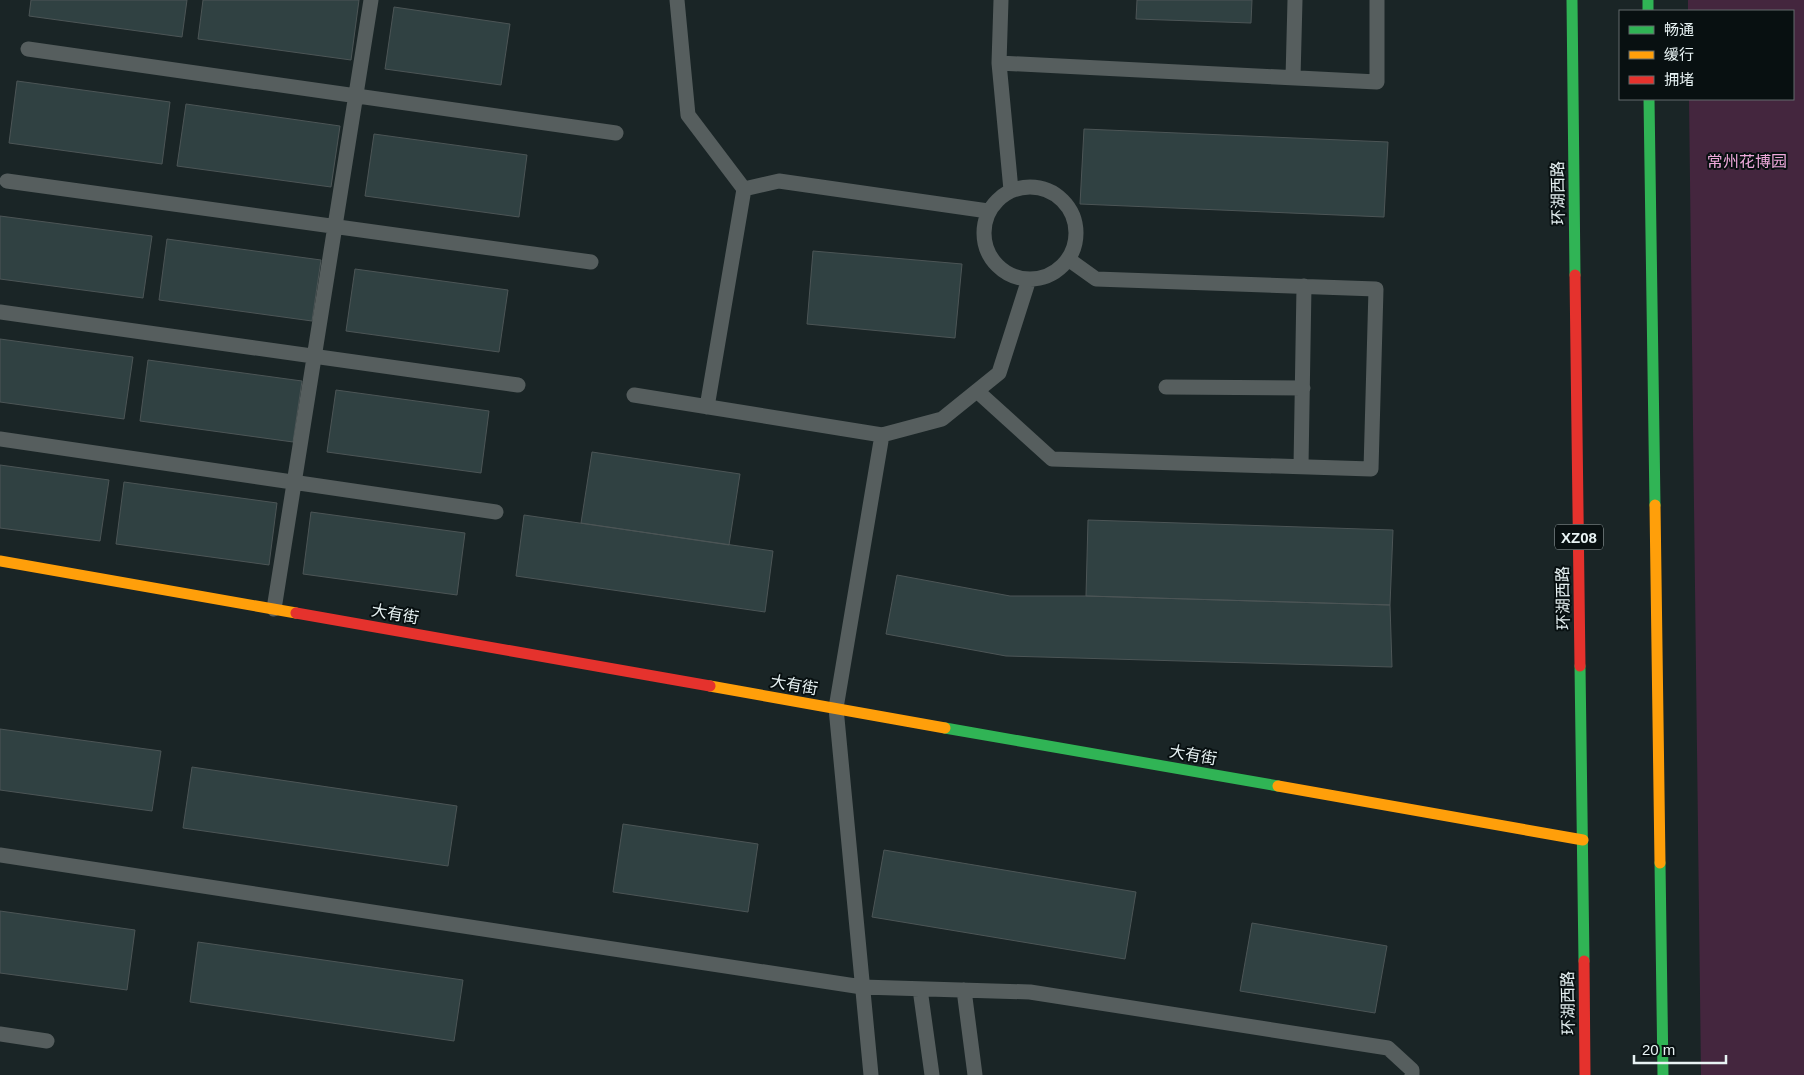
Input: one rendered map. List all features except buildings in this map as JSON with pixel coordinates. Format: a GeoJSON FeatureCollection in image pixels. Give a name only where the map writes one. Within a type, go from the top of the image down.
{"type":"FeatureCollection","features":[{"type":"Feature","properties":{"kind":"main road","name":"环湖西路"},"geometry":{"type":"LineString","coordinates":[[1572,0],[1585,1075]]}},
{"type":"Feature","properties":{"kind":"main road"},"geometry":{"type":"LineString","coordinates":[[1649,100],[1663,1075]]}},
{"type":"Feature","properties":{"kind":"main road","name":"大有街"},"geometry":{"type":"LineString","coordinates":[[0,561],[1583,840]]}},
{"type":"Feature","properties":{"kind":"lane"},"geometry":{"type":"LineString","coordinates":[[274,609],[371,0]]}},
{"type":"Feature","properties":{"kind":"lane"},"geometry":{"type":"LineString","coordinates":[[677,0],[688,116],[744,189],[707,406]]}},
{"type":"Feature","properties":{"kind":"lane"},"geometry":{"type":"LineString","coordinates":[[1001,0],[999,63],[1011,190]]}},
{"type":"Feature","properties":{"kind":"lane"},"geometry":{"type":"LineString","coordinates":[[1294,78],[1295,0]]}},
{"type":"Feature","properties":{"kind":"lane"},"geometry":{"type":"LineString","coordinates":[[999,63],[1377,82],[1377,0]]}},
{"type":"Feature","properties":{"kind":"lane"},"geometry":{"type":"LineString","coordinates":[[28,49],[616,133]]}},
{"type":"Feature","properties":{"kind":"lane"},"geometry":{"type":"LineString","coordinates":[[6,181],[591,262]]}},
{"type":"Feature","properties":{"kind":"lane"},"geometry":{"type":"LineString","coordinates":[[744,189],[779,181],[988,211]]}},
{"type":"Feature","properties":{"kind":"lane"},"geometry":{"type":"LineString","coordinates":[[1026,186],[1041,187],[1055,193],[1074,216],[1075,246],[1068,259],[1057,270],[1044,277],[1029,279],[1013,276],[999,268],[989,256],[984,242],[983,226],[988,211],[998,198],[1011,190],[1026,186]]}},
{"type":"Feature","properties":{"kind":"lane"},"geometry":{"type":"LineString","coordinates":[[977,391],[1052,459],[1372,468],[1376,289],[1096,279],[1068,259]]}},
{"type":"Feature","properties":{"kind":"lane"},"geometry":{"type":"LineString","coordinates":[[634,395],[882,435],[942,419],[999,373],[1029,279]]}},
{"type":"Feature","properties":{"kind":"lane"},"geometry":{"type":"LineString","coordinates":[[1301,466],[1304,286]]}},
{"type":"Feature","properties":{"kind":"lane"},"geometry":{"type":"LineString","coordinates":[[0,312],[518,386]]}},
{"type":"Feature","properties":{"kind":"lane"},"geometry":{"type":"LineString","coordinates":[[1166,386],[1303,388]]}},
{"type":"Feature","properties":{"kind":"lane"},"geometry":{"type":"LineString","coordinates":[[871,1075],[836,708],[882,435]]}},
{"type":"Feature","properties":{"kind":"lane"},"geometry":{"type":"LineString","coordinates":[[0,439],[496,512]]}},
{"type":"Feature","properties":{"kind":"lane"},"geometry":{"type":"LineString","coordinates":[[0,856],[862,987],[1030,992],[1388,1048],[1412,1070],[1412,1075]]}},
{"type":"Feature","properties":{"kind":"lane"},"geometry":{"type":"LineString","coordinates":[[920,989],[932,1075]]}},
{"type":"Feature","properties":{"kind":"lane"},"geometry":{"type":"LineString","coordinates":[[964,990],[974,1075]]}},
{"type":"Feature","properties":{"kind":"lane"},"geometry":{"type":"LineString","coordinates":[[0,1034],[47,1041]]}},
{"type":"Feature","properties":{"kind":"green space","name":"常州花博园"},"geometry":{"type":"Polygon","coordinates":[[[1688,0],[1804,0],[1804,1075],[1701,1075],[1689,100],[1794,100],[1794,10],[1688,10],[1688,0]]]}},
{"type":"Feature","properties":{"kind":"traffic: fast"},"geometry":{"type":"LineString","coordinates":[[1572,0],[1575,275]]}},
{"type":"Feature","properties":{"kind":"traffic: fast"},"geometry":{"type":"LineString","coordinates":[[1648,0],[1648,10]]}},
{"type":"Feature","properties":{"kind":"traffic: fast"},"geometry":{"type":"LineString","coordinates":[[1649,100],[1655,505]]}},
{"type":"Feature","properties":{"kind":"traffic: fast"},"geometry":{"type":"LineString","coordinates":[[1580,666],[1584,961]]}},
{"type":"Feature","properties":{"kind":"traffic: fast"},"geometry":{"type":"LineString","coordinates":[[945,728],[1278,786]]}},
{"type":"Feature","properties":{"kind":"traffic: fast"},"geometry":{"type":"LineString","coordinates":[[1660,863],[1663,1075]]}},
{"type":"Feature","properties":{"kind":"traffic: slow"},"geometry":{"type":"LineString","coordinates":[[1655,505],[1660,863]]}},
{"type":"Feature","properties":{"kind":"traffic: slow"},"geometry":{"type":"LineString","coordinates":[[0,561],[296,613]]}},
{"type":"Feature","properties":{"kind":"traffic: slow"},"geometry":{"type":"LineString","coordinates":[[710,686],[945,728]]}},
{"type":"Feature","properties":{"kind":"traffic: slow"},"geometry":{"type":"LineString","coordinates":[[1278,786],[1583,840]]}},
{"type":"Feature","properties":{"kind":"traffic: jam"},"geometry":{"type":"LineString","coordinates":[[1575,275],[1580,666]]}},
{"type":"Feature","properties":{"kind":"traffic: jam"},"geometry":{"type":"LineString","coordinates":[[296,613],[710,686]]}},
{"type":"Feature","properties":{"kind":"traffic: jam"},"geometry":{"type":"LineString","coordinates":[[1584,961],[1585,1075]]}}]}
